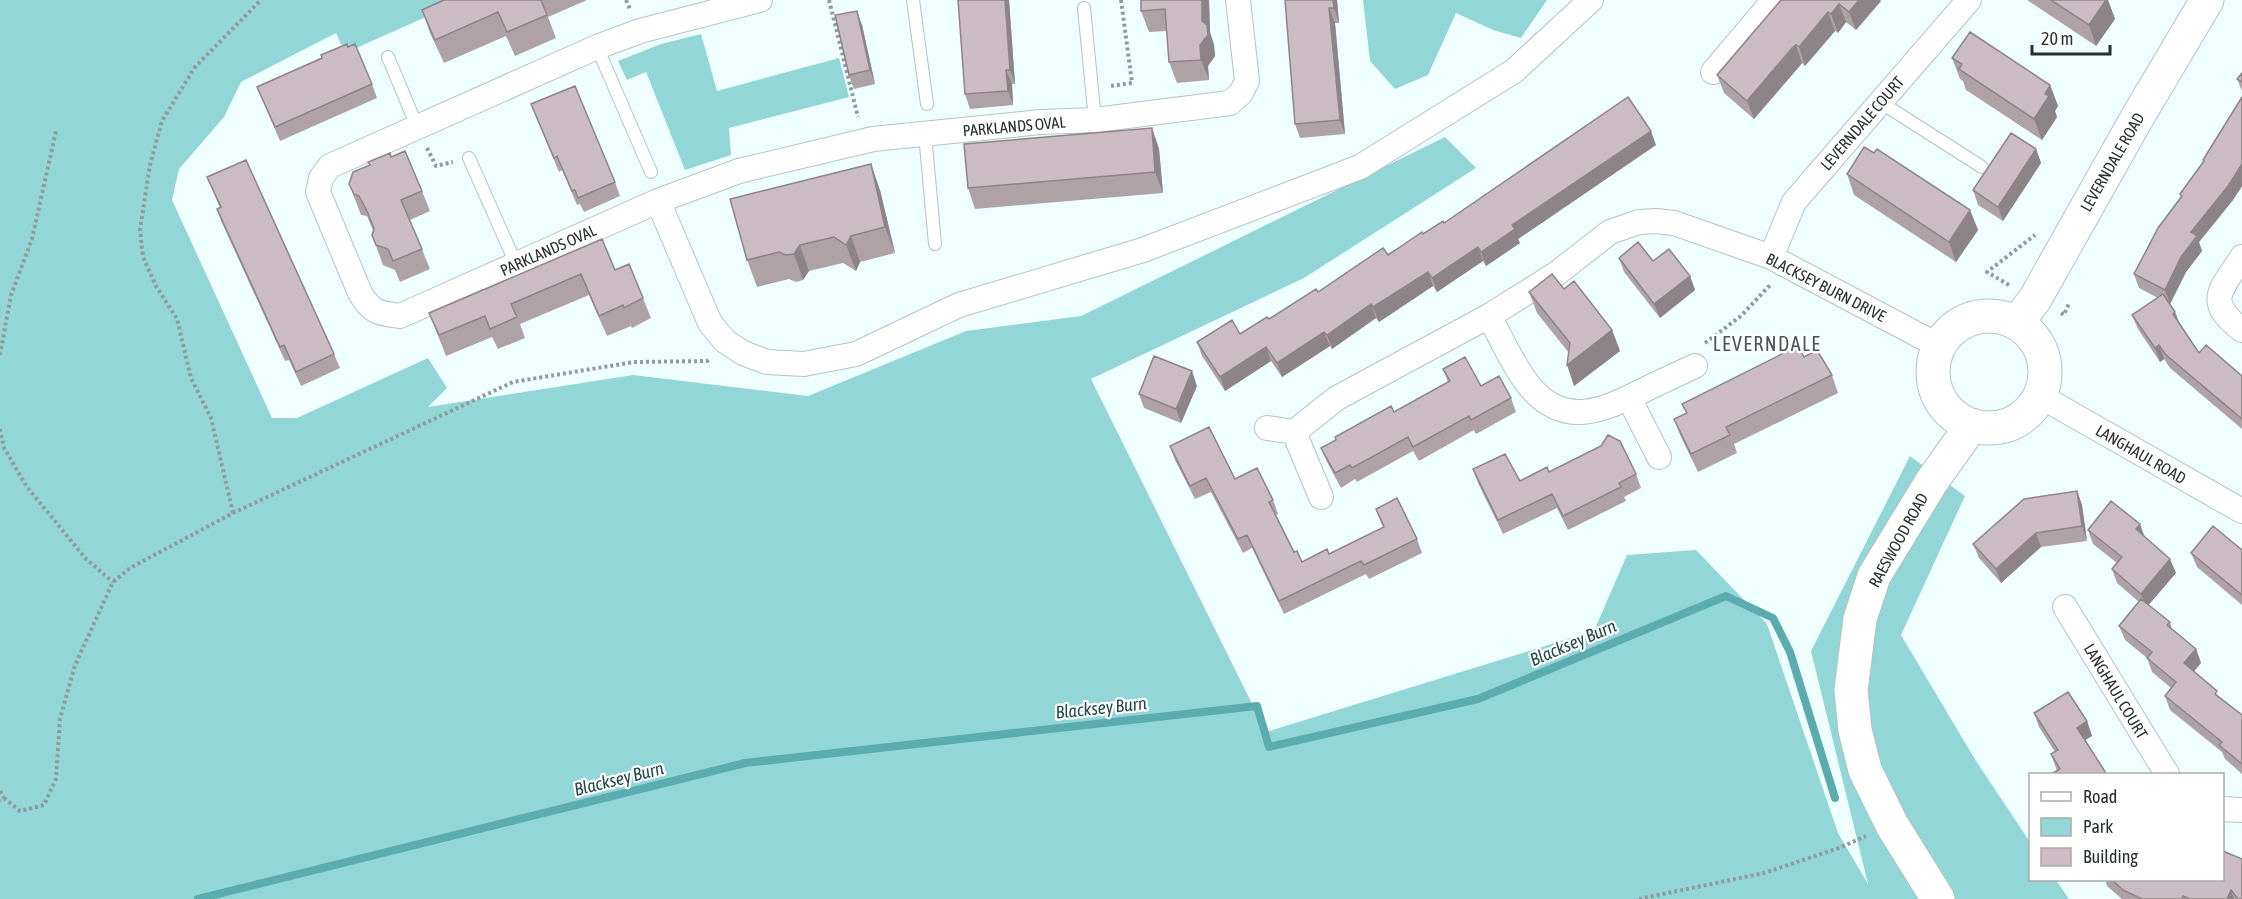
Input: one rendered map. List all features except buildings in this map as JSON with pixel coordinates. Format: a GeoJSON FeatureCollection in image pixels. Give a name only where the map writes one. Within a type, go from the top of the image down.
{"type":"FeatureCollection","features":[{"type":"Feature","properties":{"kind":"street","name":"PARKLANDS OVAL"},"geometry":{"type":"LineString","coordinates":[[760,0],[640,31],[597,47],[418,129],[330,166],[321,178],[318,192],[360,293],[369,308],[382,314],[400,316],[658,201],[739,171],[864,141],[1041,122],[1095,120],[1230,103],[1241,93],[1247,81],[1238,0]]}},
{"type":"Feature","properties":{"kind":"street"},"geometry":{"type":"LineString","coordinates":[[658,201],[710,323],[726,341],[742,353],[767,362],[804,364],[856,354],[959,305],[1143,250],[1360,167],[1514,71],[1591,0]]}},
{"type":"Feature","properties":{"kind":"street"},"geometry":{"type":"LineString","coordinates":[[1713,72],[1774,0]]}},
{"type":"Feature","properties":{"kind":"street","name":"LEVERNDALE COURT"},"geometry":{"type":"LineString","coordinates":[[1779,261],[1794,202],[1969,0]]}},
{"type":"Feature","properties":{"kind":"street","name":"LEVERNDALE ROAD"},"geometry":{"type":"LineString","coordinates":[[2018,323],[2035,299],[2137,118],[2207,0]]}},
{"type":"Feature","properties":{"kind":"street","name":"BLACKSEY BURN DRIVE"},"geometry":{"type":"LineString","coordinates":[[1294,432],[1337,398],[1489,316],[1556,274],[1610,232],[1638,222],[1674,223],[1779,261],[1939,346]]}},
{"type":"Feature","properties":{"kind":"street"},"geometry":{"type":"LineString","coordinates":[[2242,257],[2221,291],[2218,301],[2222,313],[2242,330]]}},
{"type":"Feature","properties":{"kind":"street"},"geometry":{"type":"LineString","coordinates":[[1489,316],[1530,387],[1551,405],[1576,413],[1613,406],[1695,366]]}},
{"type":"Feature","properties":{"kind":"street"},"geometry":{"type":"LineString","coordinates":[[1998,316],[2018,323],[2037,342],[2044,358],[2046,377],[2040,396],[2025,416],[2008,425],[1986,428],[1972,424],[1950,411],[1936,392],[1933,366],[1939,346],[1954,327],[1974,317],[1998,316]]}},
{"type":"Feature","properties":{"kind":"street","name":"LANGHAUL ROAD"},"geometry":{"type":"LineString","coordinates":[[2040,396],[2242,511]]}},
{"type":"Feature","properties":{"kind":"street"},"geometry":{"type":"LineString","coordinates":[[1629,398],[1659,458]]}},
{"type":"Feature","properties":{"kind":"street","name":"RAESWOOD ROAD"},"geometry":{"type":"LineString","coordinates":[[1938,899],[1892,825],[1865,771],[1855,729],[1851,690],[1860,619],[1874,576],[1932,481],[1972,424]]}},
{"type":"Feature","properties":{"kind":"street"},"geometry":{"type":"LineString","coordinates":[[1267,428],[1294,432],[1321,497]]}},
{"type":"Feature","properties":{"kind":"street","name":"LANGHAUL COURT"},"geometry":{"type":"LineString","coordinates":[[2065,607],[2166,773]]}},
{"type":"Feature","properties":{"kind":"street"},"geometry":{"type":"LineString","coordinates":[[2224,809],[2242,810]]}},
{"type":"Feature","properties":{"kind":"lane"},"geometry":{"type":"LineString","coordinates":[[913,0],[927,104]]}},
{"type":"Feature","properties":{"kind":"lane"},"geometry":{"type":"LineString","coordinates":[[1084,8],[1095,120]]}},
{"type":"Feature","properties":{"kind":"lane"},"geometry":{"type":"LineString","coordinates":[[597,47],[651,172]]}},
{"type":"Feature","properties":{"kind":"lane"},"geometry":{"type":"LineString","coordinates":[[388,57],[418,129]]}},
{"type":"Feature","properties":{"kind":"lane"},"geometry":{"type":"LineString","coordinates":[[1880,102],[1982,167]]}},
{"type":"Feature","properties":{"kind":"lane"},"geometry":{"type":"LineString","coordinates":[[925,134],[935,244]]}},
{"type":"Feature","properties":{"kind":"lane"},"geometry":{"type":"LineString","coordinates":[[469,158],[516,264]]}},
{"type":"Feature","properties":{"kind":"path"},"geometry":{"type":"LineString","coordinates":[[233,513],[211,418],[190,378],[177,319],[156,286],[143,257],[140,230],[150,165],[162,121],[195,67],[261,0]]}},
{"type":"Feature","properties":{"kind":"path"},"geometry":{"type":"LineString","coordinates":[[829,0],[864,141]]}},
{"type":"Feature","properties":{"kind":"path"},"geometry":{"type":"LineString","coordinates":[[1092,88],[1132,83],[1121,0]]}},
{"type":"Feature","properties":{"kind":"path"},"geometry":{"type":"LineString","coordinates":[[418,129],[436,166],[469,158]]}},
{"type":"Feature","properties":{"kind":"path"},"geometry":{"type":"LineString","coordinates":[[0,355],[11,295],[32,239],[56,131]]}},
{"type":"Feature","properties":{"kind":"path"},"geometry":{"type":"LineString","coordinates":[[1695,366],[1692,350],[1741,316],[1759,299],[1779,261]]}},
{"type":"Feature","properties":{"kind":"path"},"geometry":{"type":"LineString","coordinates":[[0,791],[2,799],[20,812],[44,806],[56,779],[60,720],[75,665],[113,582],[130,568],[233,513],[513,382],[634,362],[707,361],[726,341]]}},
{"type":"Feature","properties":{"kind":"path"},"geometry":{"type":"LineString","coordinates":[[0,429],[4,448],[27,487],[86,559],[113,582]]}},
{"type":"Feature","properties":{"kind":"path"},"geometry":{"type":"LineString","coordinates":[[1639,899],[1764,873],[1839,848],[1892,825]]}},
{"type":"Feature","properties":{"kind":"green space"},"geometry":{"type":"Polygon","coordinates":[[[0,0],[464,0],[345,53],[336,33],[241,82],[224,117],[179,169],[172,200],[272,418],[297,418],[428,358],[447,388],[428,407],[633,375],[808,396],[966,331],[1081,316],[1445,137],[1476,168],[1304,278],[1091,379],[1266,732],[1594,631],[1627,555],[1696,550],[1767,624],[1838,833],[1868,884],[1811,651],[1910,456],[1965,496],[1901,635],[1976,761],[2029,840],[2029,881],[2057,881],[2069,899],[0,899],[0,0]]]}},
{"type":"Feature","properties":{"kind":"green space"},"geometry":{"type":"Polygon","coordinates":[[[1363,0],[1547,0],[1521,38],[1493,30],[1456,13],[1428,75],[1395,89],[1370,61],[1363,0]]]}},
{"type":"Feature","properties":{"kind":"green space"},"geometry":{"type":"Polygon","coordinates":[[[701,34],[717,91],[839,58],[849,97],[729,128],[731,155],[685,170],[646,72],[627,80],[618,61],[661,44],[701,34]]]}},
{"type":"Feature","properties":{"kind":"waterway","name":"Blacksey Burn"},"geometry":{"type":"LineString","coordinates":[[198,899],[745,763],[1257,706],[1269,747],[1478,699],[1726,596],[1773,618],[1790,652],[1835,798]]}},
{"type":"Feature","properties":{"kind":"district","name":"LEVERNDALE"},"geometry":{"type":"Point","coordinates":[1767,344]}}]}
